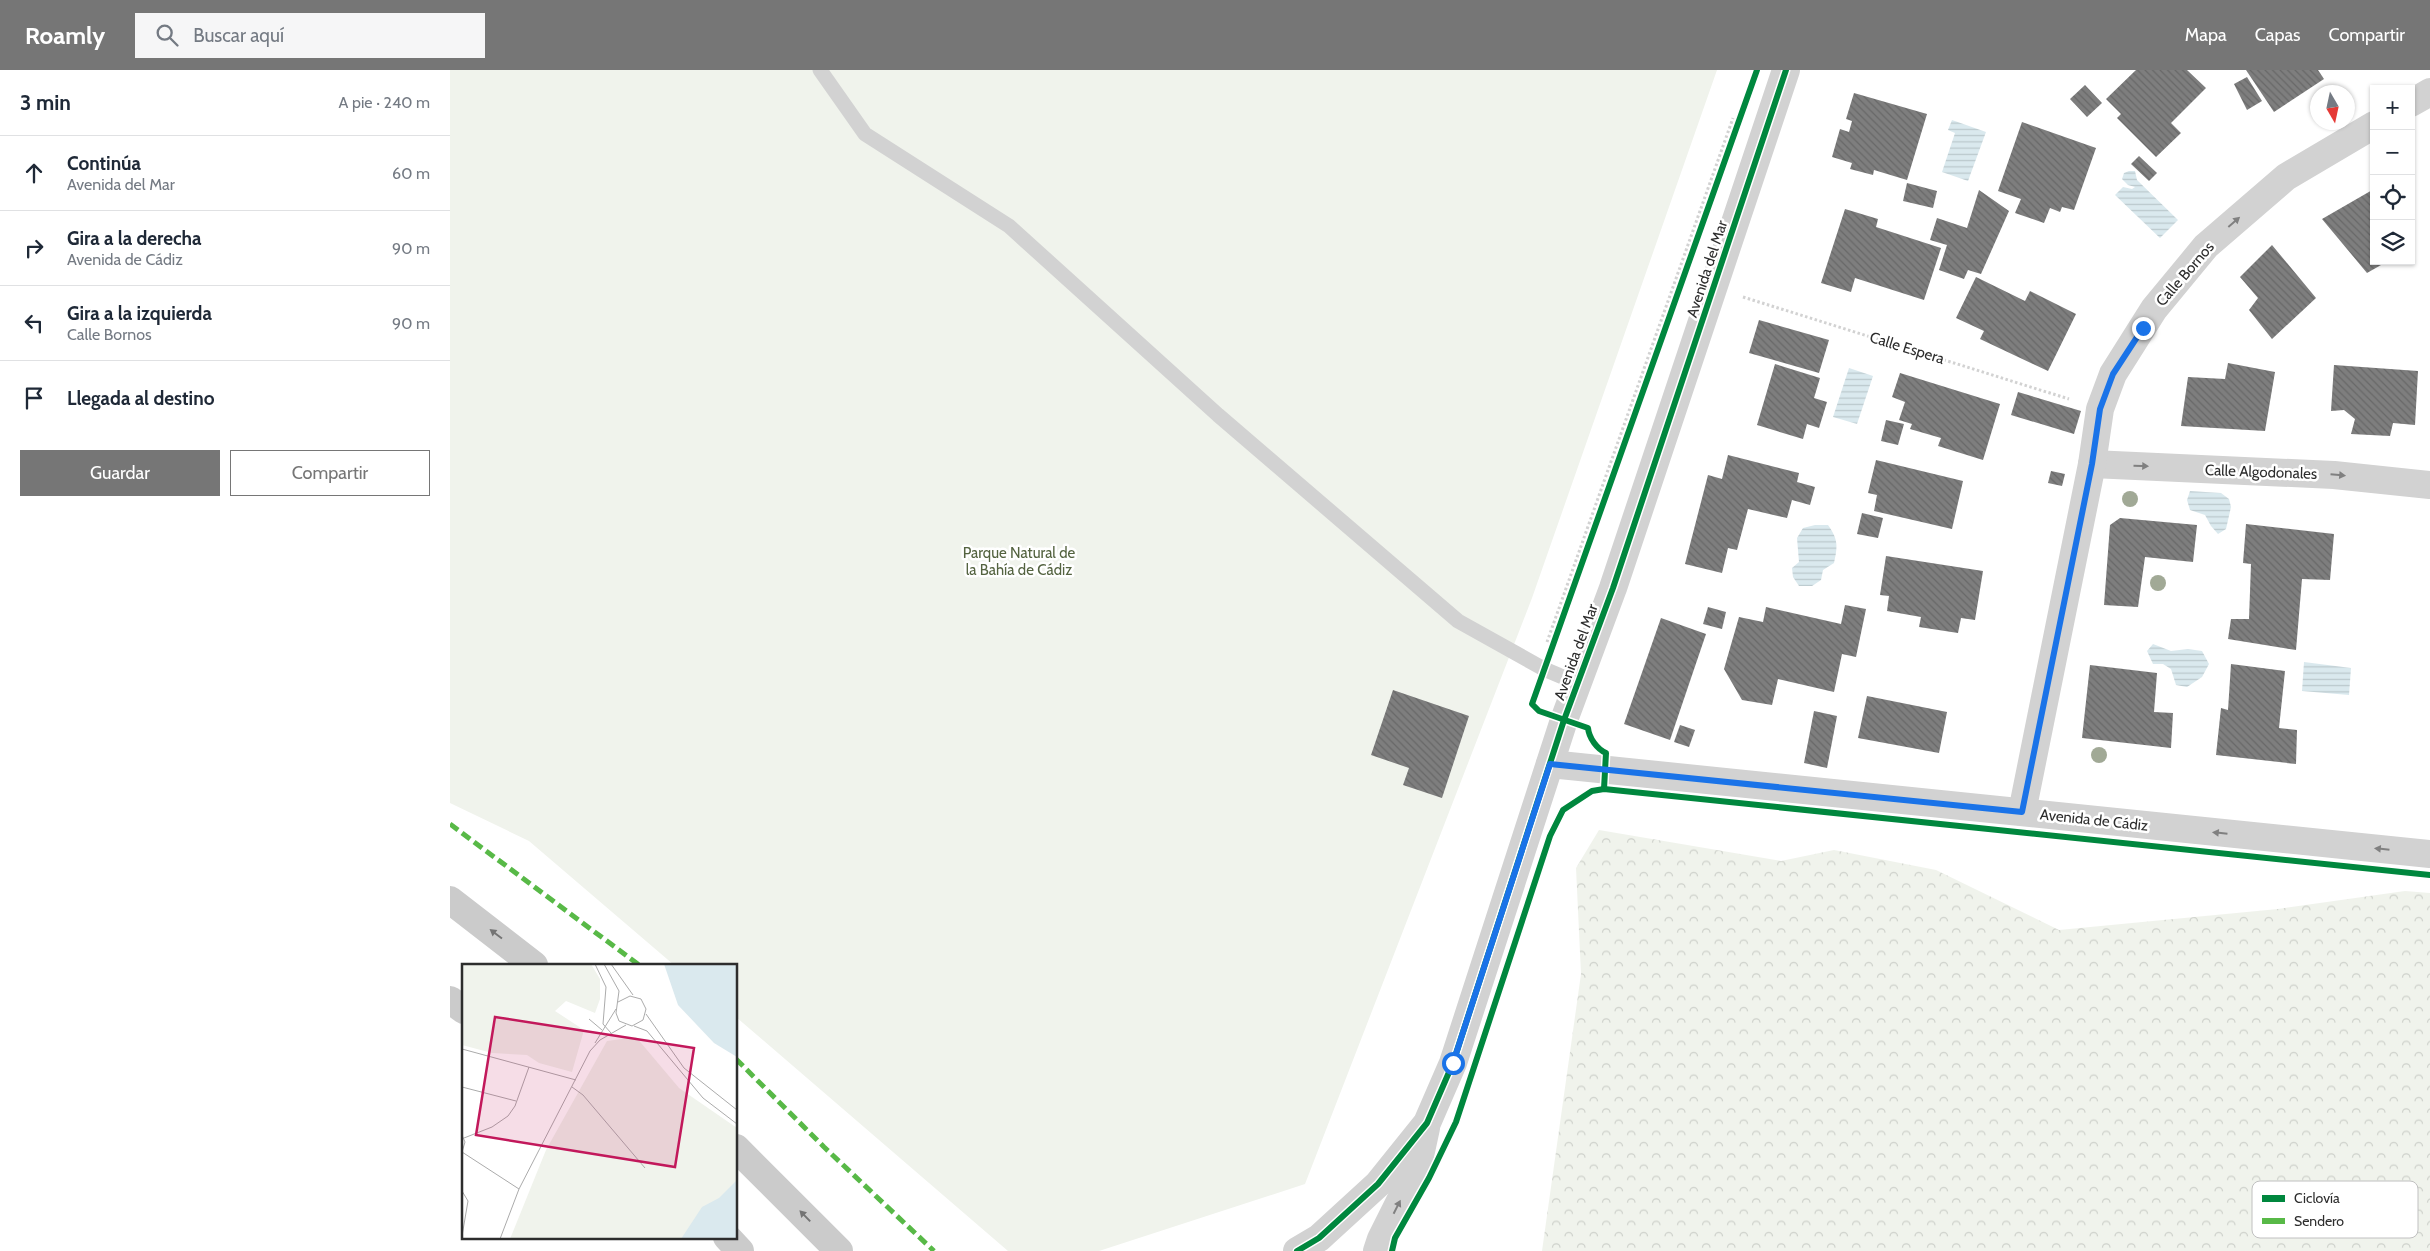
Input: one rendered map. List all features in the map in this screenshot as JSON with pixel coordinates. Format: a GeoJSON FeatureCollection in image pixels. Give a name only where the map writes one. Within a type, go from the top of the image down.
{"type":"FeatureCollection","features":[{"type":"Feature","properties":{"kind":"main road"},"geometry":{"type":"LineString","coordinates":[[450,900],[533,964]]}},
{"type":"Feature","properties":{"kind":"main road"},"geometry":{"type":"LineString","coordinates":[[450,1000],[462,1009]]}},
{"type":"Feature","properties":{"kind":"main road"},"geometry":{"type":"LineString","coordinates":[[738,1150],[839,1251]]}},
{"type":"Feature","properties":{"kind":"main road"},"geometry":{"type":"LineString","coordinates":[[728,1238],[740,1251]]}},
{"type":"Feature","properties":{"kind":"street","name":"Avenida del Mar"},"geometry":{"type":"LineString","coordinates":[[1297,1251],[1319,1238],[1378,1184],[1427,1123],[1453,1063],[1577,683],[1613,588],[1786,70]]}},
{"type":"Feature","properties":{"kind":"street"},"geometry":{"type":"LineString","coordinates":[[2415,101],[2430,92]]}},
{"type":"Feature","properties":{"kind":"street","name":"Calle Bornos"},"geometry":{"type":"LineString","coordinates":[[2022,812],[2092,464],[2100,409],[2113,374],[2154,309],[2206,246],[2286,177],[2370,127]]}},
{"type":"Feature","properties":{"kind":"street","name":"Calle Algodonales"},"geometry":{"type":"LineString","coordinates":[[2092,464],[2334,475],[2430,485]]}},
{"type":"Feature","properties":{"kind":"street","name":"Avenida de Cádiz"},"geometry":{"type":"LineString","coordinates":[[1550,764],[2430,854]]}},
{"type":"Feature","properties":{"kind":"street"},"geometry":{"type":"LineString","coordinates":[[1376,1251],[1380,1239],[1418,1165],[1427,1123]]}},
{"type":"Feature","properties":{"kind":"lane"},"geometry":{"type":"LineString","coordinates":[[820,70],[865,134],[1009,226],[1218,414],[1458,621],[1541,667],[1577,683]]}},
{"type":"Feature","properties":{"kind":"path"},"geometry":{"type":"LineString","coordinates":[[1541,667],[1738,115]]}},
{"type":"Feature","properties":{"kind":"green space","name":"Parque Natural de la Bahía de Cádiz"},"geometry":{"type":"Polygon","coordinates":[[[450,70],[1717,70],[1532,598],[1305,1184],[1099,1251],[1008,1251],[738,1019],[738,964],[673,964],[529,841],[450,803],[450,70]]]}},
{"type":"Feature","properties":{"kind":"green space"},"geometry":{"type":"Polygon","coordinates":[[[1599,830],[1781,861],[1834,850],[1936,870],[2059,930],[2278,909],[2405,891],[2430,893],[2430,1251],[1542,1251],[1581,974],[1576,868],[1599,830]]]}},
{"type":"Feature","properties":{"kind":"shaded area"},"geometry":{"type":"Polygon","coordinates":[[[1952,120],[1986,132],[1968,181],[1942,172],[1955,133],[1948,130],[1952,120]]]}},
{"type":"Feature","properties":{"kind":"shaded area"},"geometry":{"type":"Polygon","coordinates":[[[2135,171],[2137,180],[2178,220],[2160,238],[2115,195],[2123,187],[2132,189],[2135,187],[2128,185],[2122,179],[2124,173],[2135,171]]]}},
{"type":"Feature","properties":{"kind":"shaded area"},"geometry":{"type":"Polygon","coordinates":[[[1849,368],[1873,376],[1857,424],[1833,417],[1849,368]]]}},
{"type":"Feature","properties":{"kind":"shaded area"},"geometry":{"type":"Polygon","coordinates":[[[2190,491],[2221,493],[2229,499],[2231,507],[2226,529],[2218,534],[2205,515],[2190,510],[2187,500],[2190,491]]]}},
{"type":"Feature","properties":{"kind":"shaded area"},"geometry":{"type":"Polygon","coordinates":[[[1815,525],[1828,525],[1834,534],[1836,552],[1834,563],[1823,570],[1821,580],[1812,586],[1799,586],[1793,577],[1792,568],[1799,562],[1797,538],[1803,528],[1815,525]]]}},
{"type":"Feature","properties":{"kind":"shaded area"},"geometry":{"type":"Polygon","coordinates":[[[2153,644],[2171,651],[2188,649],[2202,651],[2209,664],[2202,677],[2187,687],[2176,685],[2171,669],[2163,664],[2153,664],[2147,651],[2153,644]]]}},
{"type":"Feature","properties":{"kind":"shaded area"},"geometry":{"type":"Polygon","coordinates":[[[2304,662],[2351,668],[2349,695],[2302,691],[2304,662]]]}},
{"type":"Feature","properties":{"kind":"building"},"geometry":{"type":"Polygon","coordinates":[[[2136,70],[2187,70],[2206,88],[2171,123],[2181,133],[2156,157],[2117,118],[2121,114],[2106,99],[2136,70]]]}},
{"type":"Feature","properties":{"kind":"building"},"geometry":{"type":"Polygon","coordinates":[[[2246,70],[2318,70],[2324,79],[2315,85],[2310,85],[2310,88],[2274,112],[2246,70]]]}},
{"type":"Feature","properties":{"kind":"building"},"geometry":{"type":"Polygon","coordinates":[[[2247,77],[2262,101],[2247,110],[2234,84],[2247,77]]]}},
{"type":"Feature","properties":{"kind":"building"},"geometry":{"type":"Polygon","coordinates":[[[2085,85],[2102,103],[2087,117],[2070,99],[2085,85]]]}},
{"type":"Feature","properties":{"kind":"building"},"geometry":{"type":"Polygon","coordinates":[[[1854,93],[1927,114],[1907,180],[1874,170],[1873,175],[1850,169],[1852,163],[1832,157],[1840,129],[1849,132],[1852,121],[1846,119],[1854,93]]]}},
{"type":"Feature","properties":{"kind":"building"},"geometry":{"type":"Polygon","coordinates":[[[2022,122],[2096,148],[2074,210],[2062,207],[2060,212],[2050,208],[2044,223],[2015,213],[2021,199],[1998,191],[2022,122]]]}},
{"type":"Feature","properties":{"kind":"building"},"geometry":{"type":"Polygon","coordinates":[[[2139,156],[2157,173],[2149,181],[2131,164],[2139,156]]]}},
{"type":"Feature","properties":{"kind":"building"},"geometry":{"type":"Polygon","coordinates":[[[1907,183],[1937,191],[1933,208],[1903,201],[1907,183]]]}},
{"type":"Feature","properties":{"kind":"building"},"geometry":{"type":"Polygon","coordinates":[[[1979,190],[2009,211],[1981,274],[1968,270],[1964,279],[1939,270],[1947,245],[1930,240],[1937,218],[1967,228],[1979,190]]]}},
{"type":"Feature","properties":{"kind":"building"},"geometry":{"type":"Polygon","coordinates":[[[2370,191],[2370,265],[2381,265],[2367,273],[2322,219],[2370,191]]]}},
{"type":"Feature","properties":{"kind":"building"},"geometry":{"type":"Polygon","coordinates":[[[1845,209],[1878,219],[1876,227],[1941,248],[1924,300],[1855,278],[1851,292],[1821,283],[1845,209]]]}},
{"type":"Feature","properties":{"kind":"building"},"geometry":{"type":"Polygon","coordinates":[[[2272,245],[2316,298],[2272,339],[2249,310],[2258,298],[2240,277],[2272,245]]]}},
{"type":"Feature","properties":{"kind":"building"},"geometry":{"type":"Polygon","coordinates":[[[1976,277],[2025,301],[2030,291],[2076,314],[2048,371],[1980,339],[1984,331],[1956,318],[1976,277]]]}},
{"type":"Feature","properties":{"kind":"building"},"geometry":{"type":"Polygon","coordinates":[[[1759,320],[1829,340],[1819,373],[1749,353],[1759,320]]]}},
{"type":"Feature","properties":{"kind":"building"},"geometry":{"type":"Polygon","coordinates":[[[2228,363],[2275,372],[2265,431],[2181,426],[2188,377],[2225,379],[2228,363]]]}},
{"type":"Feature","properties":{"kind":"building"},"geometry":{"type":"Polygon","coordinates":[[[1775,364],[1820,378],[1814,398],[1827,402],[1819,428],[1807,424],[1803,439],[1757,425],[1775,364]]]}},
{"type":"Feature","properties":{"kind":"building"},"geometry":{"type":"Polygon","coordinates":[[[2334,365],[2418,371],[2415,425],[2393,423],[2390,436],[2351,434],[2355,419],[2344,410],[2331,411],[2334,365]]]}},
{"type":"Feature","properties":{"kind":"building"},"geometry":{"type":"Polygon","coordinates":[[[1900,373],[2000,404],[1983,460],[1938,446],[1941,438],[1910,429],[1912,424],[1899,420],[1905,402],[1892,397],[1900,373]]]}},
{"type":"Feature","properties":{"kind":"building"},"geometry":{"type":"Polygon","coordinates":[[[2018,392],[2081,411],[2074,434],[2011,415],[2018,392]]]}},
{"type":"Feature","properties":{"kind":"building"},"geometry":{"type":"Polygon","coordinates":[[[1886,420],[1904,424],[1898,445],[1881,441],[1886,420]]]}},
{"type":"Feature","properties":{"kind":"building"},"geometry":{"type":"Polygon","coordinates":[[[1728,455],[1799,473],[1797,482],[1815,487],[1810,505],[1792,500],[1787,518],[1748,509],[1737,550],[1728,548],[1722,573],[1685,564],[1708,475],[1722,479],[1728,455]]]}},
{"type":"Feature","properties":{"kind":"building"},"geometry":{"type":"Polygon","coordinates":[[[1876,460],[1963,481],[1952,529],[1874,511],[1877,495],[1868,493],[1876,460]]]}},
{"type":"Feature","properties":{"kind":"building"},"geometry":{"type":"Polygon","coordinates":[[[2051,471],[2065,474],[2062,486],[2048,483],[2051,471]]]}},
{"type":"Feature","properties":{"kind":"building"},"geometry":{"type":"Polygon","coordinates":[[[1862,513],[1883,518],[1878,538],[1857,534],[1862,513]]]}},
{"type":"Feature","properties":{"kind":"building"},"geometry":{"type":"Polygon","coordinates":[[[2120,518],[2197,525],[2193,562],[2145,557],[2138,607],[2104,605],[2110,525],[2120,518]]]}},
{"type":"Feature","properties":{"kind":"building"},"geometry":{"type":"Polygon","coordinates":[[[2246,524],[2334,534],[2330,580],[2302,579],[2296,650],[2228,639],[2231,619],[2249,619],[2251,564],[2243,563],[2246,524]]]}},
{"type":"Feature","properties":{"kind":"building"},"geometry":{"type":"Polygon","coordinates":[[[1886,556],[1983,571],[1975,620],[1961,618],[1958,633],[1919,627],[1921,617],[1887,611],[1889,596],[1880,595],[1886,556]]]}},
{"type":"Feature","properties":{"kind":"building"},"geometry":{"type":"Polygon","coordinates":[[[1845,605],[1866,609],[1856,657],[1842,654],[1834,692],[1778,679],[1772,705],[1742,700],[1724,669],[1739,617],[1763,622],[1766,607],[1841,624],[1845,605]]]}},
{"type":"Feature","properties":{"kind":"building"},"geometry":{"type":"Polygon","coordinates":[[[1708,607],[1726,612],[1722,629],[1703,624],[1708,607]]]}},
{"type":"Feature","properties":{"kind":"building"},"geometry":{"type":"Polygon","coordinates":[[[1661,618],[1706,634],[1670,740],[1624,724],[1661,618]]]}},
{"type":"Feature","properties":{"kind":"building"},"geometry":{"type":"Polygon","coordinates":[[[2231,664],[2285,671],[2279,728],[2297,730],[2296,764],[2216,755],[2221,708],[2228,710],[2231,664]]]}},
{"type":"Feature","properties":{"kind":"building"},"geometry":{"type":"Polygon","coordinates":[[[2090,665],[2157,673],[2154,712],[2173,713],[2171,748],[2082,738],[2090,665]]]}},
{"type":"Feature","properties":{"kind":"building"},"geometry":{"type":"Polygon","coordinates":[[[1393,690],[1469,716],[1442,798],[1403,785],[1409,768],[1371,755],[1393,690]]]}},
{"type":"Feature","properties":{"kind":"building"},"geometry":{"type":"Polygon","coordinates":[[[1867,696],[1947,712],[1939,753],[1858,738],[1867,696]]]}},
{"type":"Feature","properties":{"kind":"building"},"geometry":{"type":"Polygon","coordinates":[[[1814,711],[1837,716],[1827,768],[1804,763],[1814,711]]]}},
{"type":"Feature","properties":{"kind":"building"},"geometry":{"type":"Polygon","coordinates":[[[1680,725],[1695,730],[1689,747],[1674,742],[1680,725]]]}},
{"type":"Feature","properties":{"kind":"marked path"},"geometry":{"type":"LineString","coordinates":[[450,824],[638,964]]}},
{"type":"Feature","properties":{"kind":"marked path"},"geometry":{"type":"LineString","coordinates":[[738,1061],[824,1147],[934,1251]]}},
{"type":"Feature","properties":{"kind":"cycle path"},"geometry":{"type":"LineString","coordinates":[[1604,789],[1606,753],[1594,743],[1588,728],[1539,711],[1532,704],[1757,70]]}},
{"type":"Feature","properties":{"kind":"cycle path"},"geometry":{"type":"LineString","coordinates":[[1297,1251],[1319,1238],[1378,1184],[1427,1123],[1453,1063],[1564,720],[1613,588],[1786,70]]}},
{"type":"Feature","properties":{"kind":"cycle path"},"geometry":{"type":"LineString","coordinates":[[1392,1251],[1395,1238],[1429,1178],[1456,1122],[1550,836],[1563,810],[1592,791],[1604,789],[2430,875]]}},
{"type":"Feature","properties":{"kind":"route"},"geometry":{"type":"LineString","coordinates":[[1453,1063],[1550,764],[2022,812],[2092,464],[2100,409],[2113,374],[2143,328]]}}]}
